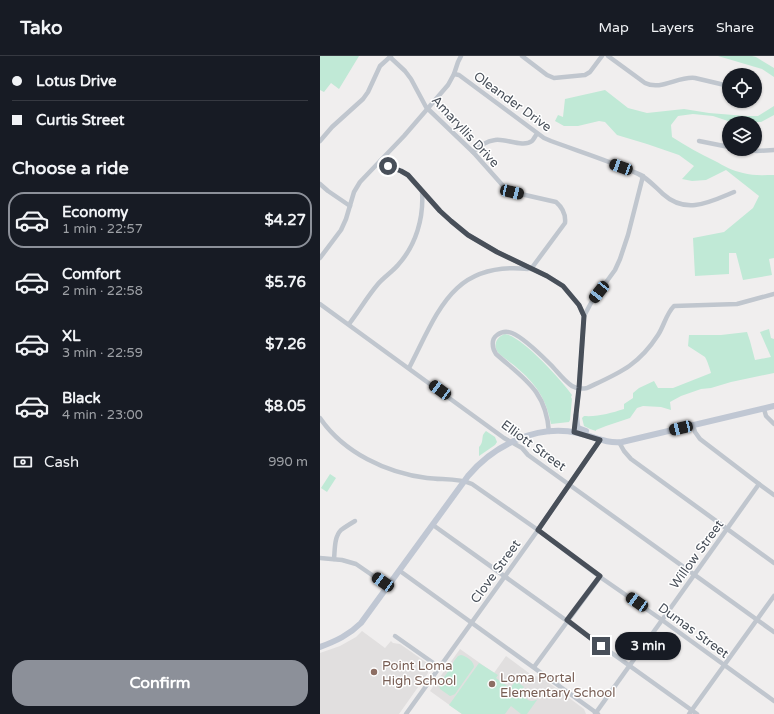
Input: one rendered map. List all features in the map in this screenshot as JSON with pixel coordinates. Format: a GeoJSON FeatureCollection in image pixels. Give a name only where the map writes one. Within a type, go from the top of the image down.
{"type":"FeatureCollection","features":[{"type":"Feature","properties":{"kind":"main road"},"geometry":{"type":"LineString","coordinates":[[320,646],[341,638],[354,630],[364,619],[472,472],[483,460],[511,442],[532,435],[559,431],[574,432],[608,442],[619,442],[774,406]]}},
{"type":"Feature","properties":{"kind":"main road"},"geometry":{"type":"LineString","coordinates":[[576,416],[578,428],[588,432],[593,437]]}},
{"type":"Feature","properties":{"kind":"street"},"geometry":{"type":"LineString","coordinates":[[320,141],[332,127],[366,96],[377,70],[391,56]]}},
{"type":"Feature","properties":{"kind":"street","name":"Amaryllis Drive"},"geometry":{"type":"LineString","coordinates":[[391,56],[411,79],[425,105],[473,152],[505,188],[512,192],[556,202],[561,206],[566,217],[565,223],[531,269]]}},
{"type":"Feature","properties":{"kind":"street"},"geometry":{"type":"LineString","coordinates":[[320,258],[341,230],[354,192],[360,182],[404,136],[448,85],[461,56]]}},
{"type":"Feature","properties":{"kind":"street"},"geometry":{"type":"LineString","coordinates":[[522,56],[547,75],[554,78],[588,74],[602,56]]}},
{"type":"Feature","properties":{"kind":"street"},"geometry":{"type":"LineString","coordinates":[[608,56],[649,85],[656,86],[689,77],[722,84]]}},
{"type":"Feature","properties":{"kind":"street","name":"Oleander Drive"},"geometry":{"type":"LineString","coordinates":[[454,74],[459,75],[537,134],[551,141],[635,172],[643,176],[668,198],[679,203],[685,205],[707,204],[734,192]]}},
{"type":"Feature","properties":{"kind":"street"},"geometry":{"type":"LineString","coordinates":[[473,152],[484,143],[496,139],[516,143],[530,143],[537,134]]}},
{"type":"Feature","properties":{"kind":"street"},"geometry":{"type":"LineString","coordinates":[[699,141],[722,146]]}},
{"type":"Feature","properties":{"kind":"street"},"geometry":{"type":"LineString","coordinates":[[762,152],[774,150]]}},
{"type":"Feature","properties":{"kind":"street"},"geometry":{"type":"LineString","coordinates":[[381,160],[387,166],[407,174],[430,200],[451,221],[468,235],[497,252],[547,276],[563,286],[579,305],[584,316]]}},
{"type":"Feature","properties":{"kind":"street"},"geometry":{"type":"LineString","coordinates":[[574,432],[579,388],[584,316],[591,303],[615,270],[620,259],[628,235],[643,176]]}},
{"type":"Feature","properties":{"kind":"street"},"geometry":{"type":"LineString","coordinates":[[320,184],[350,206]]}},
{"type":"Feature","properties":{"kind":"street"},"geometry":{"type":"LineString","coordinates":[[349,324],[379,283],[398,266],[410,250],[421,218],[423,207],[422,191]]}},
{"type":"Feature","properties":{"kind":"street"},"geometry":{"type":"LineString","coordinates":[[409,368],[433,320],[448,298],[461,284],[475,276],[500,268],[512,267],[531,269]]}},
{"type":"Feature","properties":{"kind":"street"},"geometry":{"type":"LineString","coordinates":[[549,432],[547,415],[541,399],[527,381],[494,351],[492,345],[493,339],[497,334],[510,332],[515,334],[550,364],[568,383],[574,387],[587,388],[610,378],[635,362],[660,333],[670,309],[674,306],[737,304],[774,294]]}},
{"type":"Feature","properties":{"kind":"street","name":"Elliott Street"},"geometry":{"type":"LineString","coordinates":[[320,304],[511,442],[522,448],[528,455],[774,632]]}},
{"type":"Feature","properties":{"kind":"street"},"geometry":{"type":"LineString","coordinates":[[764,409],[766,416],[774,424]]}},
{"type":"Feature","properties":{"kind":"street"},"geometry":{"type":"LineString","coordinates":[[320,418],[332,432],[349,447],[388,469],[427,478],[465,481]]}},
{"type":"Feature","properties":{"kind":"street"},"geometry":{"type":"LineString","coordinates":[[693,425],[695,432],[700,439],[774,495]]}},
{"type":"Feature","properties":{"kind":"street","name":"Clove Street"},"geometry":{"type":"LineString","coordinates":[[406,714],[538,530],[600,440]]}},
{"type":"Feature","properties":{"kind":"street"},"geometry":{"type":"LineString","coordinates":[[619,442],[631,459],[774,563]]}},
{"type":"Feature","properties":{"kind":"street","name":"Dumas Street"},"geometry":{"type":"LineString","coordinates":[[465,481],[472,484],[538,530],[774,701]]}},
{"type":"Feature","properties":{"kind":"street","name":"Willow Street"},"geometry":{"type":"LineString","coordinates":[[597,713],[629,666],[728,530],[759,484]]}},
{"type":"Feature","properties":{"kind":"street"},"geometry":{"type":"LineString","coordinates":[[334,559],[338,534],[342,529],[355,521]]}},
{"type":"Feature","properties":{"kind":"street"},"geometry":{"type":"LineString","coordinates":[[433,525],[567,620],[691,712],[697,714]]}},
{"type":"Feature","properties":{"kind":"street"},"geometry":{"type":"LineString","coordinates":[[320,558],[334,559],[356,564],[388,586]]}},
{"type":"Feature","properties":{"kind":"street"},"geometry":{"type":"LineString","coordinates":[[400,570],[597,713]]}},
{"type":"Feature","properties":{"kind":"street"},"geometry":{"type":"LineString","coordinates":[[534,667],[600,576]]}},
{"type":"Feature","properties":{"kind":"street"},"geometry":{"type":"LineString","coordinates":[[691,712],[774,596]]}},
{"type":"Feature","properties":{"kind":"street"},"geometry":{"type":"LineString","coordinates":[[395,636],[439,667]]}},
{"type":"Feature","properties":{"kind":"shaded area","name":"Point Loma High School"},"geometry":{"type":"Polygon","coordinates":[[[362,631],[385,648],[391,641],[393,643],[400,644],[427,663],[429,667],[428,673],[399,714],[320,714],[320,653],[340,646],[356,637],[362,631]]]}},
{"type":"Feature","properties":{"kind":"shaded area","name":"Loma Portal Elementary School"},"geometry":{"type":"Polygon","coordinates":[[[460,649],[494,673],[506,656],[533,676],[541,677],[584,709],[586,714],[462,714],[430,691],[460,649]]]}},
{"type":"Feature","properties":{"kind":"green space"},"geometry":{"type":"Polygon","coordinates":[[[320,56],[359,56],[339,89],[331,83],[324,92],[320,90],[320,56]]]}},
{"type":"Feature","properties":{"kind":"green space"},"geometry":{"type":"Polygon","coordinates":[[[718,56],[756,57],[774,68],[774,77],[762,68],[718,56]]]}},
{"type":"Feature","properties":{"kind":"green space"},"geometry":{"type":"Polygon","coordinates":[[[605,90],[628,108],[647,113],[684,109],[746,116],[722,116],[722,119],[713,116],[693,114],[678,116],[671,125],[672,137],[693,150],[736,171],[747,174],[774,175],[774,258],[769,259],[772,275],[743,280],[736,253],[729,253],[729,274],[695,276],[693,238],[724,232],[753,208],[759,196],[726,170],[706,180],[692,181],[682,179],[694,166],[679,155],[617,135],[605,122],[599,121],[578,126],[564,126],[555,121],[558,115],[563,117],[565,99],[605,90]]]}},
{"type":"Feature","properties":{"kind":"green space"},"geometry":{"type":"Polygon","coordinates":[[[774,106],[774,115],[762,121],[762,116],[758,116],[774,106]]]}},
{"type":"Feature","properties":{"kind":"green space"},"geometry":{"type":"Polygon","coordinates":[[[769,329],[771,338],[774,339],[774,373],[701,389],[681,396],[670,402],[671,410],[661,407],[643,406],[637,408],[630,418],[596,431],[584,426],[582,418],[584,416],[599,415],[624,409],[624,404],[633,398],[633,393],[639,388],[654,381],[658,388],[673,388],[711,373],[705,357],[688,346],[689,335],[721,335],[747,332],[755,360],[771,357],[760,332],[769,329]]]}},
{"type":"Feature","properties":{"kind":"green space"},"geometry":{"type":"Polygon","coordinates":[[[505,334],[522,343],[541,360],[572,395],[569,422],[551,424],[543,399],[535,386],[523,373],[497,351],[497,340],[500,336],[505,334]]]}},
{"type":"Feature","properties":{"kind":"green space"},"geometry":{"type":"Polygon","coordinates":[[[486,431],[495,437],[497,442],[479,456],[479,447],[486,431]]]}},
{"type":"Feature","properties":{"kind":"green space"},"geometry":{"type":"Polygon","coordinates":[[[330,474],[336,478],[327,492],[321,488],[330,474]]]}},
{"type":"Feature","properties":{"kind":"green space"},"geometry":{"type":"Polygon","coordinates":[[[461,655],[469,659],[473,663],[474,667],[455,694],[450,696],[440,689],[439,684],[454,661],[461,655]]]}},
{"type":"Feature","properties":{"kind":"green space"},"geometry":{"type":"Polygon","coordinates":[[[479,663],[498,675],[496,678],[510,688],[516,681],[524,687],[521,691],[524,692],[525,697],[528,700],[537,700],[527,714],[521,714],[511,706],[505,714],[462,714],[449,705],[479,663]]]}},
{"type":"Feature","properties":{"kind":"place","name":"Point Loma High School"},"geometry":{"type":"Point","coordinates":[374,672]}},
{"type":"Feature","properties":{"kind":"place","name":"Loma Portal Elementary School"},"geometry":{"type":"Point","coordinates":[492,684]}},
{"type":"Feature","properties":{"kind":"route"},"geometry":{"type":"LineString","coordinates":[[388,166],[408,175],[440,211],[468,235],[497,252],[547,276],[563,286],[579,305],[584,316],[584,331],[574,432],[600,440],[538,530],[600,576],[567,620],[601,646]]}}]}
